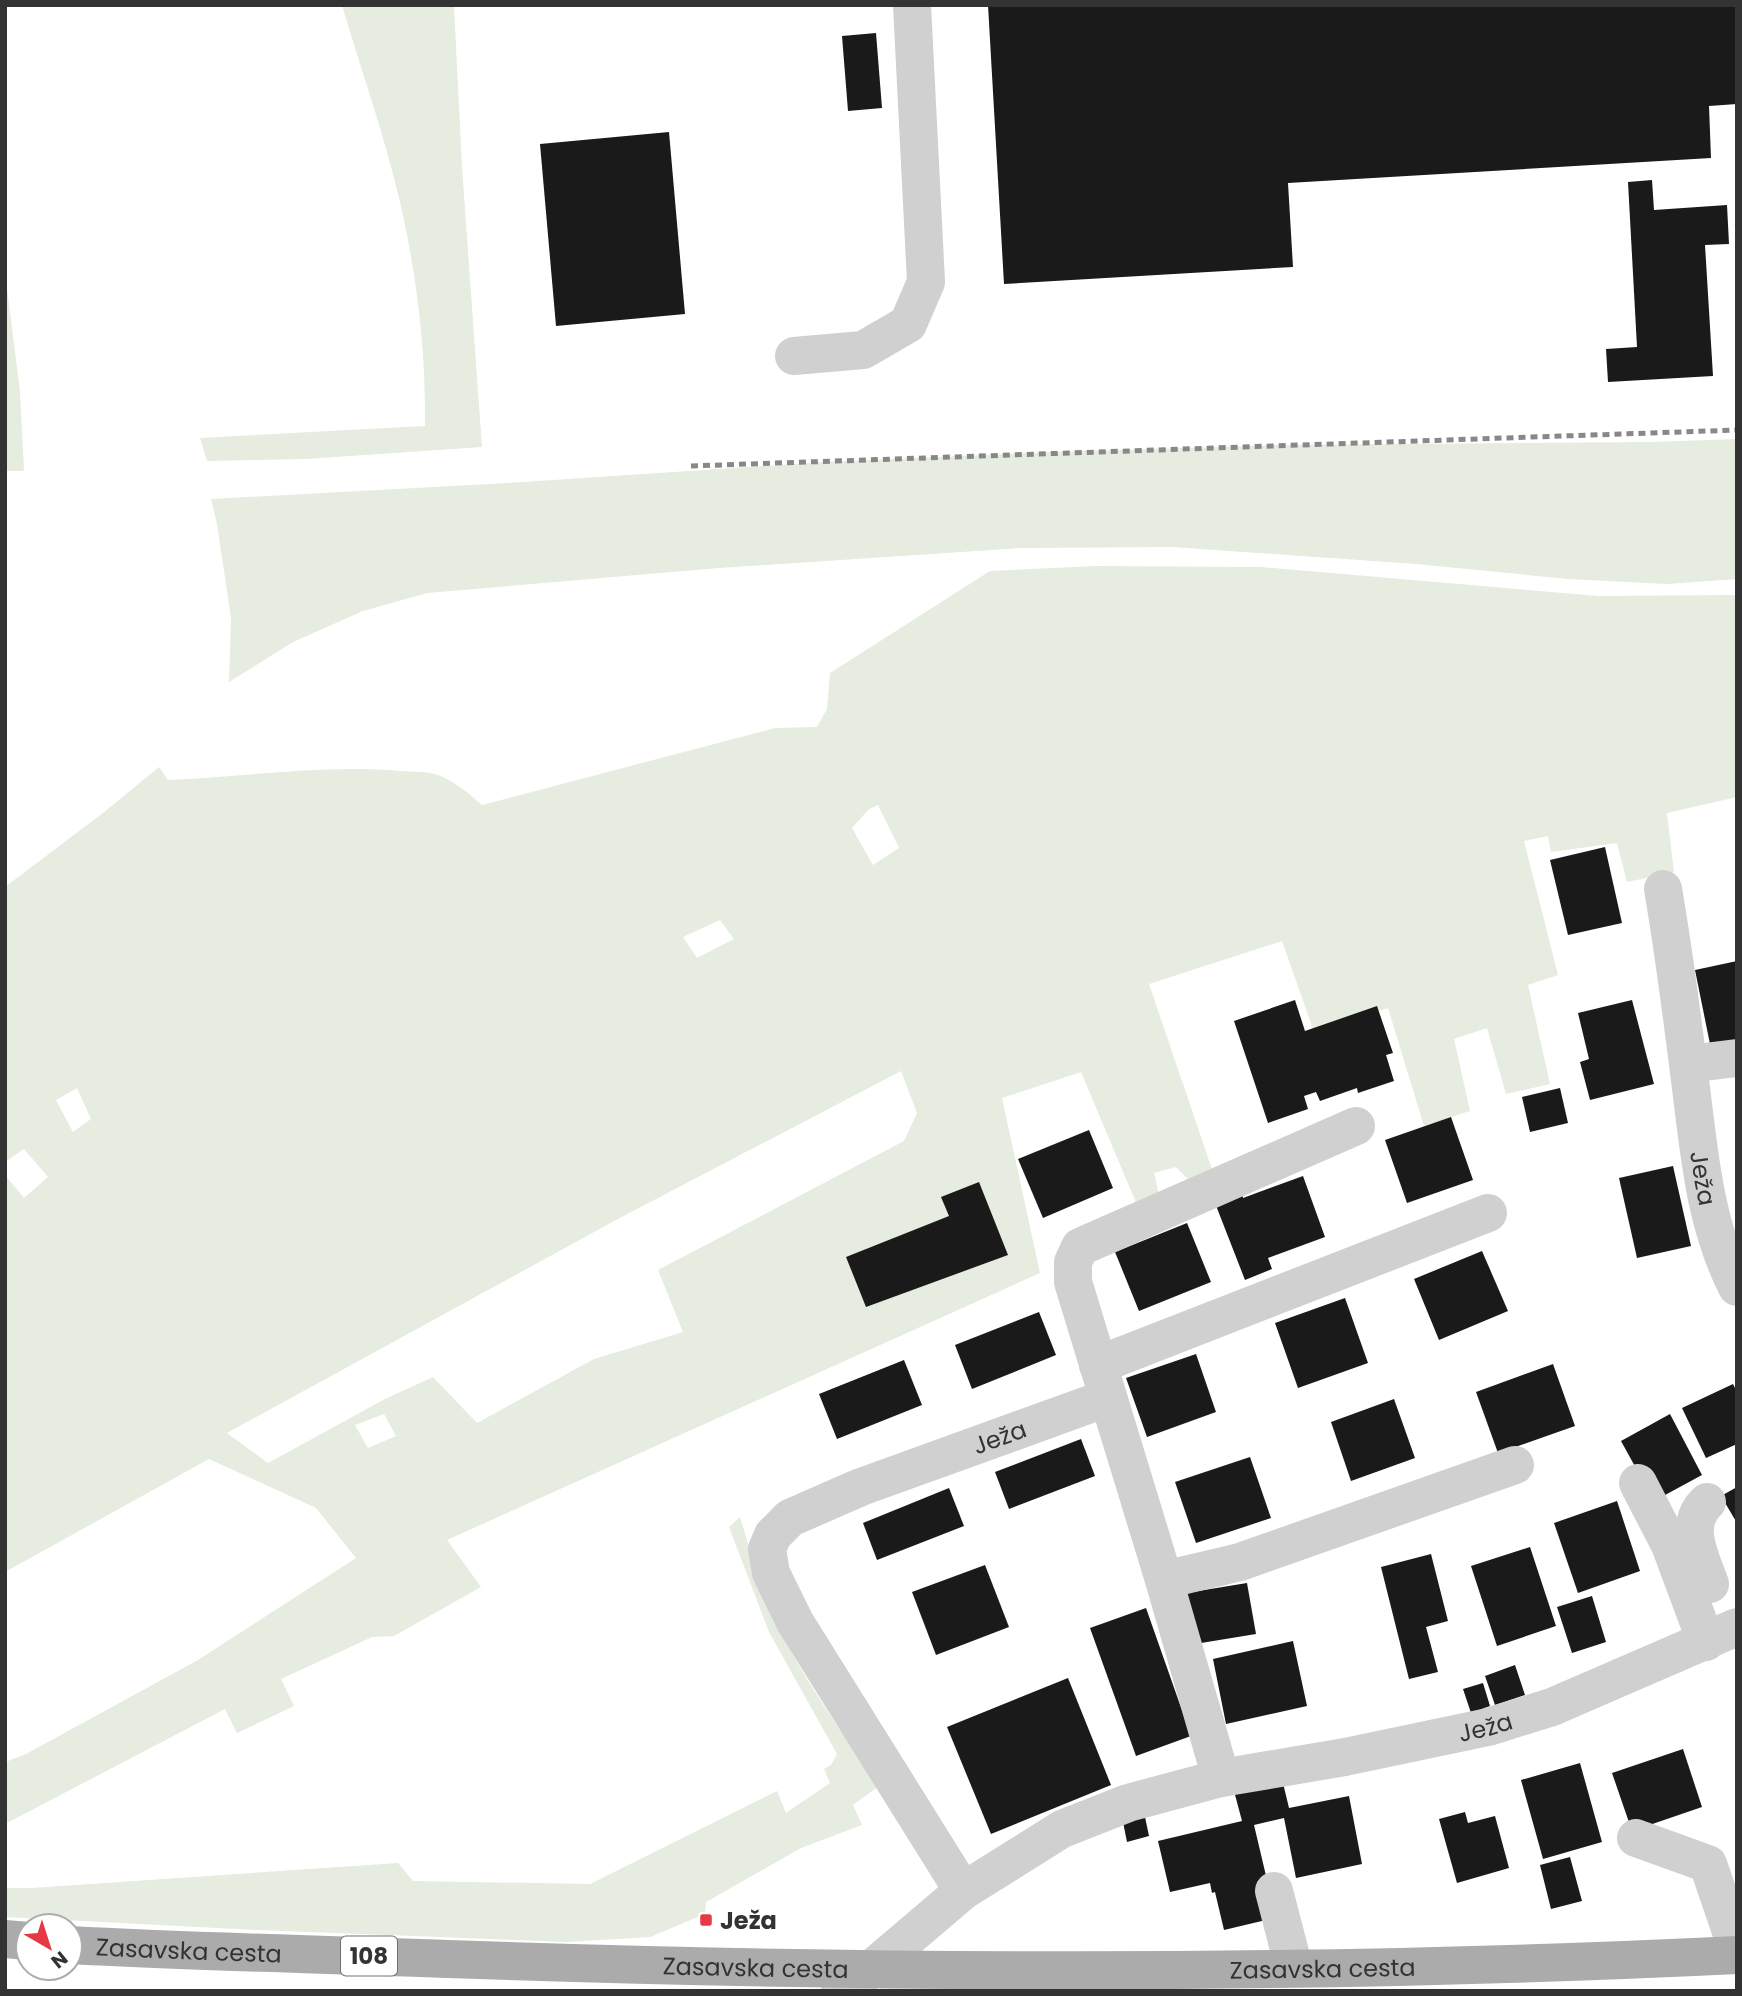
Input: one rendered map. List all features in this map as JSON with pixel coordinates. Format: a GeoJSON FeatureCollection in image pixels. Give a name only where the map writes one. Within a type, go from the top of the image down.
{"type":"FeatureCollection","features":[{"type":"Feature","properties":{"kind":"main road","name":"Zasavska cesta"},"geometry":{"type":"LineString","coordinates":[[84,1946],[668,1967],[854,1981],[1011,1972],[1547,1964],[1737,1955]]}},
{"type":"Feature","properties":{"kind":"street"},"geometry":{"type":"LineString","coordinates":[[794,356],[863,351],[908,324],[926,282],[912,5]]}},
{"type":"Feature","properties":{"kind":"street","name":"Ježa"},"geometry":{"type":"LineString","coordinates":[[1663,889],[1678,979],[1703,1183],[1714,1227],[1737,1287]]}},
{"type":"Feature","properties":{"kind":"street"},"geometry":{"type":"LineString","coordinates":[[1688,1064],[1737,1058]]}},
{"type":"Feature","properties":{"kind":"street"},"geometry":{"type":"LineString","coordinates":[[1221,1778],[1073,1282],[1073,1262],[1080,1247],[1356,1126]]}},
{"type":"Feature","properties":{"kind":"street"},"geometry":{"type":"LineString","coordinates":[[1102,1382],[1488,1213]]}},
{"type":"Feature","properties":{"kind":"street","name":"Ježa"},"geometry":{"type":"LineString","coordinates":[[963,1891],[795,1622],[771,1573],[767,1549],[773,1535],[790,1518],[1102,1382]]}},
{"type":"Feature","properties":{"kind":"street"},"geometry":{"type":"LineString","coordinates":[[1164,1580],[1240,1562],[1515,1465]]}},
{"type":"Feature","properties":{"kind":"street"},"geometry":{"type":"LineString","coordinates":[[1638,1483],[1670,1545],[1724,1633]]}},
{"type":"Feature","properties":{"kind":"street"},"geometry":{"type":"LineString","coordinates":[[1707,1502],[1697,1512],[1694,1531],[1724,1633]]}},
{"type":"Feature","properties":{"kind":"street","name":"Ježa"},"geometry":{"type":"LineString","coordinates":[[854,1981],[963,1891],[1062,1829],[1128,1803],[1221,1778],[1345,1757],[1488,1727],[1552,1707],[1724,1633]]}},
{"type":"Feature","properties":{"kind":"street"},"geometry":{"type":"LineString","coordinates":[[1636,1838],[1708,1864],[1737,1949]]}},
{"type":"Feature","properties":{"kind":"street"},"geometry":{"type":"LineString","coordinates":[[1274,1891],[1294,1968]]}},
{"type":"Feature","properties":{"kind":"shaded area"},"geometry":{"type":"Polygon","coordinates":[[[342,5],[454,5],[462,167],[482,447],[306,459],[207,461],[200,438],[425,426],[424,364],[408,239],[388,156],[342,5]]]}},
{"type":"Feature","properties":{"kind":"shaded area"},"geometry":{"type":"Polygon","coordinates":[[[5,272],[20,392],[24,471],[5,471],[5,272]]]}},
{"type":"Feature","properties":{"kind":"shaded area"},"geometry":{"type":"Polygon","coordinates":[[[1737,439],[1737,579],[1667,584],[1568,579],[1416,564],[1172,547],[1022,548],[719,568],[427,593],[363,611],[293,642],[229,682],[231,618],[211,499],[825,462],[1051,452],[1281,445],[1737,439]]]}},
{"type":"Feature","properties":{"kind":"shaded area"},"geometry":{"type":"Polygon","coordinates":[[[1095,566],[1260,567],[1598,596],[1737,595],[1737,797],[1667,813],[1674,872],[1627,882],[1617,843],[1551,852],[1548,836],[1524,841],[1558,975],[1528,985],[1550,1084],[1506,1094],[1487,1028],[1454,1039],[1470,1111],[1424,1126],[1388,1008],[1314,1032],[1282,941],[1149,984],[1216,1181],[1198,1189],[1176,1167],[1154,1173],[1160,1199],[1137,1205],[1081,1072],[1002,1098],[1040,1273],[447,1540],[481,1587],[394,1636],[372,1637],[281,1679],[294,1706],[237,1733],[225,1709],[5,1824],[5,1762],[26,1754],[198,1660],[356,1558],[316,1508],[209,1459],[5,1572],[5,1175],[24,1198],[48,1177],[24,1149],[5,1162],[5,887],[159,767],[168,780],[343,769],[424,772],[450,781],[482,805],[775,728],[817,727],[827,709],[830,673],[990,571],[1095,566]],[[878,805],[869,809],[852,828],[873,865],[899,848],[878,805]],[[720,920],[683,937],[697,958],[734,939],[720,920]],[[901,1071],[616,1220],[227,1433],[268,1463],[385,1399],[433,1377],[477,1423],[594,1359],[683,1332],[658,1270],[904,1141],[917,1113],[901,1071]],[[77,1088],[56,1100],[73,1132],[91,1119],[77,1088]],[[384,1414],[355,1425],[368,1448],[396,1436],[384,1414]]]}},
{"type":"Feature","properties":{"kind":"shaded area"},"geometry":{"type":"Polygon","coordinates":[[[740,1517],[762,1590],[783,1637],[821,1702],[879,1786],[853,1805],[862,1825],[801,1848],[706,1902],[705,1914],[650,1937],[567,1942],[84,1921],[84,1912],[14,1912],[14,1917],[5,1917],[5,1888],[398,1863],[413,1881],[590,1884],[777,1791],[786,1813],[830,1783],[824,1769],[831,1765],[837,1754],[769,1632],[729,1527],[740,1517]]]}},
{"type":"Feature","properties":{"kind":"building"},"geometry":{"type":"Polygon","coordinates":[[[988,5],[1737,5],[1737,104],[1709,106],[1711,158],[1288,183],[1293,267],[1004,284],[988,5]]]}},
{"type":"Feature","properties":{"kind":"building"},"geometry":{"type":"Polygon","coordinates":[[[876,33],[882,108],[848,111],[842,36],[876,33]]]}},
{"type":"Feature","properties":{"kind":"building"},"geometry":{"type":"Polygon","coordinates":[[[669,132],[685,314],[556,326],[540,144],[669,132]]]}},
{"type":"Feature","properties":{"kind":"building"},"geometry":{"type":"Polygon","coordinates":[[[1652,180],[1654,210],[1727,205],[1729,244],[1705,245],[1713,376],[1608,382],[1606,349],[1637,347],[1628,182],[1652,180]]]}},
{"type":"Feature","properties":{"kind":"building"},"geometry":{"type":"Polygon","coordinates":[[[1605,847],[1622,923],[1568,935],[1550,860],[1605,847]]]}},
{"type":"Feature","properties":{"kind":"building"},"geometry":{"type":"Polygon","coordinates":[[[1737,961],[1737,1044],[1711,1049],[1695,970],[1737,961]]]}},
{"type":"Feature","properties":{"kind":"building"},"geometry":{"type":"Polygon","coordinates":[[[1295,1000],[1305,1031],[1377,1006],[1393,1053],[1386,1055],[1394,1081],[1358,1093],[1357,1088],[1320,1101],[1316,1092],[1304,1096],[1308,1109],[1268,1123],[1234,1021],[1295,1000]]]}},
{"type":"Feature","properties":{"kind":"building"},"geometry":{"type":"Polygon","coordinates":[[[1632,1000],[1654,1084],[1590,1100],[1580,1062],[1589,1059],[1578,1013],[1632,1000]]]}},
{"type":"Feature","properties":{"kind":"building"},"geometry":{"type":"Polygon","coordinates":[[[1560,1088],[1568,1123],[1530,1132],[1522,1097],[1560,1088]]]}},
{"type":"Feature","properties":{"kind":"building"},"geometry":{"type":"Polygon","coordinates":[[[1451,1117],[1473,1180],[1407,1203],[1385,1140],[1451,1117]]]}},
{"type":"Feature","properties":{"kind":"building"},"geometry":{"type":"Polygon","coordinates":[[[1089,1130],[1113,1188],[1043,1218],[1018,1159],[1089,1130]]]}},
{"type":"Feature","properties":{"kind":"building"},"geometry":{"type":"Polygon","coordinates":[[[1673,1166],[1691,1246],[1637,1258],[1619,1178],[1673,1166]]]}},
{"type":"Feature","properties":{"kind":"building"},"geometry":{"type":"Polygon","coordinates":[[[1303,1176],[1325,1237],[1268,1258],[1272,1269],[1245,1280],[1215,1203],[1242,1193],[1243,1198],[1303,1176]]]}},
{"type":"Feature","properties":{"kind":"building"},"geometry":{"type":"Polygon","coordinates":[[[979,1182],[1008,1255],[866,1307],[846,1257],[949,1216],[941,1197],[979,1182]]]}},
{"type":"Feature","properties":{"kind":"building"},"geometry":{"type":"Polygon","coordinates":[[[1187,1223],[1211,1282],[1139,1311],[1115,1252],[1187,1223]]]}},
{"type":"Feature","properties":{"kind":"building"},"geometry":{"type":"Polygon","coordinates":[[[1482,1251],[1508,1311],[1439,1340],[1414,1279],[1482,1251]]]}},
{"type":"Feature","properties":{"kind":"building"},"geometry":{"type":"Polygon","coordinates":[[[1345,1298],[1368,1363],[1298,1388],[1275,1323],[1345,1298]]]}},
{"type":"Feature","properties":{"kind":"building"},"geometry":{"type":"Polygon","coordinates":[[[1039,1312],[1056,1355],[972,1389],[955,1345],[1039,1312]]]}},
{"type":"Feature","properties":{"kind":"building"},"geometry":{"type":"Polygon","coordinates":[[[1196,1354],[1216,1412],[1147,1437],[1126,1378],[1196,1354]]]}},
{"type":"Feature","properties":{"kind":"building"},"geometry":{"type":"Polygon","coordinates":[[[904,1360],[922,1405],[837,1439],[819,1394],[904,1360]]]}},
{"type":"Feature","properties":{"kind":"building"},"geometry":{"type":"Polygon","coordinates":[[[1553,1364],[1575,1426],[1498,1453],[1476,1392],[1553,1364]]]}},
{"type":"Feature","properties":{"kind":"building"},"geometry":{"type":"Polygon","coordinates":[[[1733,1384],[1737,1392],[1737,1444],[1706,1458],[1682,1408],[1733,1384]]]}},
{"type":"Feature","properties":{"kind":"building"},"geometry":{"type":"Polygon","coordinates":[[[1394,1399],[1415,1458],[1351,1481],[1331,1422],[1394,1399]]]}},
{"type":"Feature","properties":{"kind":"building"},"geometry":{"type":"Polygon","coordinates":[[[1670,1414],[1702,1475],[1654,1501],[1621,1441],[1670,1414]]]}},
{"type":"Feature","properties":{"kind":"building"},"geometry":{"type":"Polygon","coordinates":[[[1081,1439],[1095,1476],[1009,1509],[995,1472],[1081,1439]]]}},
{"type":"Feature","properties":{"kind":"building"},"geometry":{"type":"Polygon","coordinates":[[[1250,1457],[1271,1518],[1196,1543],[1175,1482],[1250,1457]]]}},
{"type":"Feature","properties":{"kind":"building"},"geometry":{"type":"Polygon","coordinates":[[[1737,1487],[1737,1523],[1721,1496],[1737,1487]]]}},
{"type":"Feature","properties":{"kind":"building"},"geometry":{"type":"Polygon","coordinates":[[[949,1488],[964,1526],[877,1560],[863,1523],[949,1488]]]}},
{"type":"Feature","properties":{"kind":"building"},"geometry":{"type":"Polygon","coordinates":[[[1617,1501],[1640,1571],[1578,1593],[1554,1523],[1617,1501]]]}},
{"type":"Feature","properties":{"kind":"building"},"geometry":{"type":"Polygon","coordinates":[[[1530,1547],[1556,1626],[1497,1646],[1471,1566],[1530,1547]]]}},
{"type":"Feature","properties":{"kind":"building"},"geometry":{"type":"Polygon","coordinates":[[[1431,1554],[1448,1621],[1426,1627],[1438,1672],[1409,1679],[1381,1567],[1431,1554]]]}},
{"type":"Feature","properties":{"kind":"building"},"geometry":{"type":"Polygon","coordinates":[[[985,1565],[1009,1627],[936,1655],[912,1592],[985,1565]]]}},
{"type":"Feature","properties":{"kind":"building"},"geometry":{"type":"Polygon","coordinates":[[[1247,1583],[1256,1634],[1195,1644],[1186,1593],[1247,1583]]]}},
{"type":"Feature","properties":{"kind":"building"},"geometry":{"type":"Polygon","coordinates":[[[1592,1596],[1606,1642],[1572,1653],[1557,1607],[1592,1596]]]}},
{"type":"Feature","properties":{"kind":"building"},"geometry":{"type":"Polygon","coordinates":[[[1146,1608],[1191,1736],[1136,1756],[1090,1628],[1146,1608]]]}},
{"type":"Feature","properties":{"kind":"building"},"geometry":{"type":"Polygon","coordinates":[[[1293,1641],[1307,1706],[1226,1724],[1213,1659],[1293,1641]]]}},
{"type":"Feature","properties":{"kind":"building"},"geometry":{"type":"Polygon","coordinates":[[[1515,1665],[1525,1695],[1495,1705],[1485,1676],[1515,1665]]]}},
{"type":"Feature","properties":{"kind":"building"},"geometry":{"type":"Polygon","coordinates":[[[1068,1678],[1111,1785],[991,1834],[947,1727],[1068,1678]]]}},
{"type":"Feature","properties":{"kind":"building"},"geometry":{"type":"Polygon","coordinates":[[[1483,1683],[1490,1706],[1471,1713],[1463,1689],[1483,1683]]]}},
{"type":"Feature","properties":{"kind":"building"},"geometry":{"type":"Polygon","coordinates":[[[1683,1749],[1702,1807],[1632,1831],[1612,1773],[1683,1749]]]}},
{"type":"Feature","properties":{"kind":"building"},"geometry":{"type":"Polygon","coordinates":[[[1580,1763],[1602,1842],[1543,1859],[1521,1780],[1580,1763]]]}},
{"type":"Feature","properties":{"kind":"building"},"geometry":{"type":"Polygon","coordinates":[[[1282,1779],[1289,1808],[1349,1796],[1362,1864],[1296,1878],[1284,1818],[1254,1825],[1267,1880],[1257,1882],[1266,1920],[1224,1930],[1215,1892],[1212,1893],[1210,1883],[1170,1892],[1158,1841],[1242,1821],[1234,1791],[1282,1779]]]}},
{"type":"Feature","properties":{"kind":"building"},"geometry":{"type":"Polygon","coordinates":[[[1465,1812],[1468,1823],[1495,1816],[1509,1868],[1457,1883],[1439,1819],[1465,1812]]]}},
{"type":"Feature","properties":{"kind":"building"},"geometry":{"type":"Polygon","coordinates":[[[1145,1817],[1149,1836],[1127,1842],[1123,1822],[1145,1817]]]}},
{"type":"Feature","properties":{"kind":"building"},"geometry":{"type":"Polygon","coordinates":[[[1570,1857],[1582,1901],[1551,1909],[1540,1865],[1570,1857]]]}},
{"type":"Feature","properties":{"kind":"railway"},"geometry":{"type":"LineString","coordinates":[[691,466],[1737,430]]}},
{"type":"Feature","properties":{"kind":"place","name":"Ježa"},"geometry":{"type":"Point","coordinates":[706,1920]}}]}
